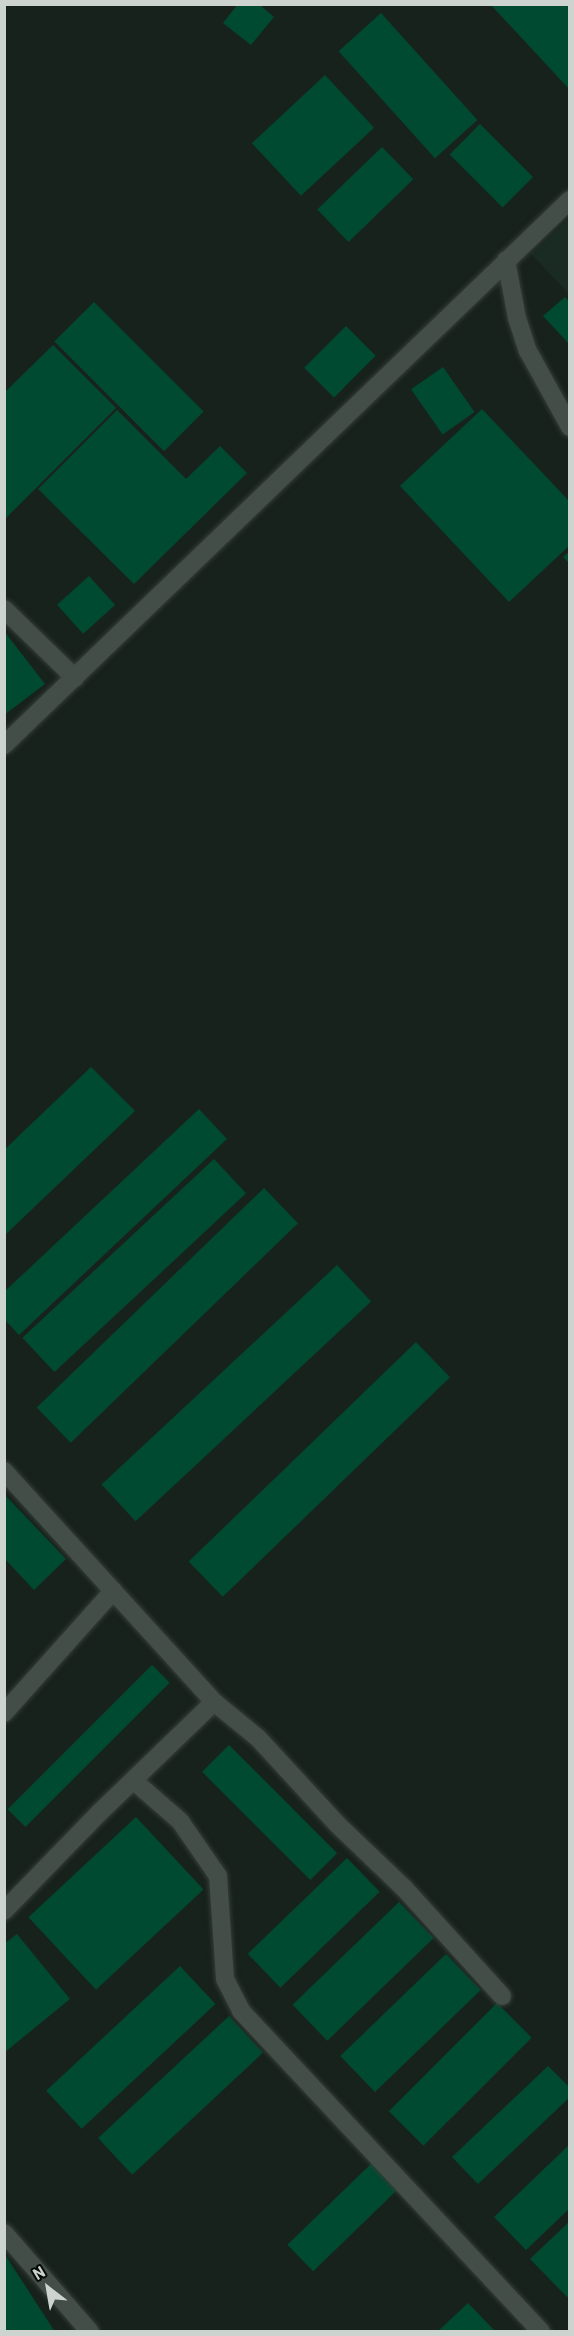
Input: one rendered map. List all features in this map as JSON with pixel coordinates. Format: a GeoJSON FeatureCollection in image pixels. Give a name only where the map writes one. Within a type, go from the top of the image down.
{"type":"FeatureCollection","features":[{"type":"Feature","properties":{"kind":"street"},"geometry":{"type":"LineString","coordinates":[[4,745],[570,200]]}},
{"type":"Feature","properties":{"kind":"street"},"geometry":{"type":"LineString","coordinates":[[506,260],[517,318],[528,351],[570,427]]}},
{"type":"Feature","properties":{"kind":"street"},"geometry":{"type":"LineString","coordinates":[[4,609],[75,678]]}},
{"type":"Feature","properties":{"kind":"street"},"geometry":{"type":"LineString","coordinates":[[4,1471],[214,1702],[258,1738],[338,1825],[404,1888],[502,1996]]}},
{"type":"Feature","properties":{"kind":"street"},"geometry":{"type":"LineString","coordinates":[[4,1713],[113,1591]]}},
{"type":"Feature","properties":{"kind":"street"},"geometry":{"type":"LineString","coordinates":[[4,1911],[214,1702]]}},
{"type":"Feature","properties":{"kind":"street"},"geometry":{"type":"LineString","coordinates":[[134,1781],[180,1821],[218,1876],[225,1980],[241,2011],[542,2331]]}},
{"type":"Feature","properties":{"kind":"street"},"geometry":{"type":"LineString","coordinates":[[4,2233],[90,2331]]}},
{"type":"Feature","properties":{"kind":"shaded area"},"geometry":{"type":"Polygon","coordinates":[[[569,219],[569,294],[531,254],[569,219]]]}},
{"type":"Feature","properties":{"kind":"building"},"geometry":{"type":"Polygon","coordinates":[[[238,4],[259,4],[274,17],[251,45],[223,23],[238,4]]]}},
{"type":"Feature","properties":{"kind":"building"},"geometry":{"type":"Polygon","coordinates":[[[490,4],[570,4],[570,90],[490,4]]]}},
{"type":"Feature","properties":{"kind":"building"},"geometry":{"type":"Polygon","coordinates":[[[381,13],[477,120],[435,158],[339,51],[381,13]]]}},
{"type":"Feature","properties":{"kind":"building"},"geometry":{"type":"Polygon","coordinates":[[[325,75],[374,128],[301,196],[252,143],[325,75]]]}},
{"type":"Feature","properties":{"kind":"building"},"geometry":{"type":"Polygon","coordinates":[[[480,124],[533,177],[503,207],[450,154],[480,124]]]}},
{"type":"Feature","properties":{"kind":"building"},"geometry":{"type":"Polygon","coordinates":[[[382,147],[413,179],[349,242],[317,210],[382,147]]]}},
{"type":"Feature","properties":{"kind":"building"},"geometry":{"type":"Polygon","coordinates":[[[565,297],[570,302],[570,345],[543,316],[565,297]]]}},
{"type":"Feature","properties":{"kind":"building"},"geometry":{"type":"Polygon","coordinates":[[[94,302],[204,412],[164,451],[54,342],[94,302]]]}},
{"type":"Feature","properties":{"kind":"building"},"geometry":{"type":"Polygon","coordinates":[[[346,326],[376,356],[334,397],[304,368],[346,326]]]}},
{"type":"Feature","properties":{"kind":"building"},"geometry":{"type":"Polygon","coordinates":[[[53,345],[116,408],[4,520],[4,393],[53,345]]]}},
{"type":"Feature","properties":{"kind":"building"},"geometry":{"type":"Polygon","coordinates":[[[443,367],[475,412],[443,434],[411,389],[443,367]]]}},
{"type":"Feature","properties":{"kind":"building"},"geometry":{"type":"Polygon","coordinates":[[[482,409],[570,502],[570,545],[509,602],[400,486],[482,409]]]}},
{"type":"Feature","properties":{"kind":"building"},"geometry":{"type":"Polygon","coordinates":[[[117,410],[186,479],[220,446],[247,473],[134,584],[38,489],[117,410]]]}},
{"type":"Feature","properties":{"kind":"building"},"geometry":{"type":"Polygon","coordinates":[[[570,551],[570,564],[563,557],[570,551]]]}},
{"type":"Feature","properties":{"kind":"building"},"geometry":{"type":"Polygon","coordinates":[[[89,576],[115,605],[83,634],[57,605],[89,576]]]}},
{"type":"Feature","properties":{"kind":"building"},"geometry":{"type":"Polygon","coordinates":[[[4,631],[45,684],[4,715],[4,631]]]}},
{"type":"Feature","properties":{"kind":"building"},"geometry":{"type":"Polygon","coordinates":[[[91,1067],[135,1111],[4,1236],[4,1150],[91,1067]]]}},
{"type":"Feature","properties":{"kind":"building"},"geometry":{"type":"Polygon","coordinates":[[[199,1109],[227,1139],[19,1335],[4,1319],[4,1292],[199,1109]]]}},
{"type":"Feature","properties":{"kind":"building"},"geometry":{"type":"Polygon","coordinates":[[[214,1159],[246,1193],[54,1372],[22,1338],[214,1159]]]}},
{"type":"Feature","properties":{"kind":"building"},"geometry":{"type":"Polygon","coordinates":[[[264,1188],[298,1223],[71,1443],[37,1408],[264,1188]]]}},
{"type":"Feature","properties":{"kind":"building"},"geometry":{"type":"Polygon","coordinates":[[[337,1265],[371,1302],[136,1521],[102,1485],[337,1265]]]}},
{"type":"Feature","properties":{"kind":"building"},"geometry":{"type":"Polygon","coordinates":[[[416,1342],[450,1377],[223,1597],[189,1562],[416,1342]]]}},
{"type":"Feature","properties":{"kind":"building"},"geometry":{"type":"Polygon","coordinates":[[[4,1494],[66,1559],[34,1590],[4,1558],[4,1494]]]}},
{"type":"Feature","properties":{"kind":"building"},"geometry":{"type":"Polygon","coordinates":[[[152,1665],[170,1683],[25,1827],[8,1809],[152,1665]]]}},
{"type":"Feature","properties":{"kind":"building"},"geometry":{"type":"Polygon","coordinates":[[[229,1745],[337,1853],[310,1880],[202,1772],[229,1745]]]}},
{"type":"Feature","properties":{"kind":"building"},"geometry":{"type":"Polygon","coordinates":[[[136,1817],[204,1889],[96,1990],[28,1917],[136,1817]]]}},
{"type":"Feature","properties":{"kind":"building"},"geometry":{"type":"Polygon","coordinates":[[[347,1858],[380,1892],[280,1988],[248,1954],[347,1858]]]}},
{"type":"Feature","properties":{"kind":"building"},"geometry":{"type":"Polygon","coordinates":[[[399,1902],[434,1938],[327,2041],[293,2005],[399,1902]]]}},
{"type":"Feature","properties":{"kind":"building"},"geometry":{"type":"Polygon","coordinates":[[[17,1934],[70,1999],[4,2053],[4,1944],[17,1934]]]}},
{"type":"Feature","properties":{"kind":"building"},"geometry":{"type":"Polygon","coordinates":[[[446,1954],[481,1990],[375,2092],[340,2056],[446,1954]]]}},
{"type":"Feature","properties":{"kind":"building"},"geometry":{"type":"Polygon","coordinates":[[[180,1966],[215,2004],[82,2129],[46,2091],[180,1966]]]}},
{"type":"Feature","properties":{"kind":"building"},"geometry":{"type":"Polygon","coordinates":[[[497,2003],[532,2038],[423,2146],[389,2111],[497,2003]]]}},
{"type":"Feature","properties":{"kind":"building"},"geometry":{"type":"Polygon","coordinates":[[[229,2016],[263,2053],[132,2175],[98,2138],[229,2016]]]}},
{"type":"Feature","properties":{"kind":"building"},"geometry":{"type":"Polygon","coordinates":[[[548,2066],[570,2088],[570,2097],[478,2184],[452,2157],[548,2066]]]}},
{"type":"Feature","properties":{"kind":"building"},"geometry":{"type":"Polygon","coordinates":[[[570,2144],[570,2208],[526,2250],[494,2217],[570,2144]]]}},
{"type":"Feature","properties":{"kind":"building"},"geometry":{"type":"Polygon","coordinates":[[[373,2162],[399,2189],[313,2271],[287,2245],[373,2162]]]}},
{"type":"Feature","properties":{"kind":"building"},"geometry":{"type":"Polygon","coordinates":[[[570,2221],[570,2295],[567,2297],[530,2259],[570,2221]]]}},
{"type":"Feature","properties":{"kind":"building"},"geometry":{"type":"Polygon","coordinates":[[[4,2253],[55,2332],[4,2330],[4,2253]]]}},
{"type":"Feature","properties":{"kind":"building"},"geometry":{"type":"Polygon","coordinates":[[[468,2303],[496,2332],[437,2332],[468,2303]]]}}]}
